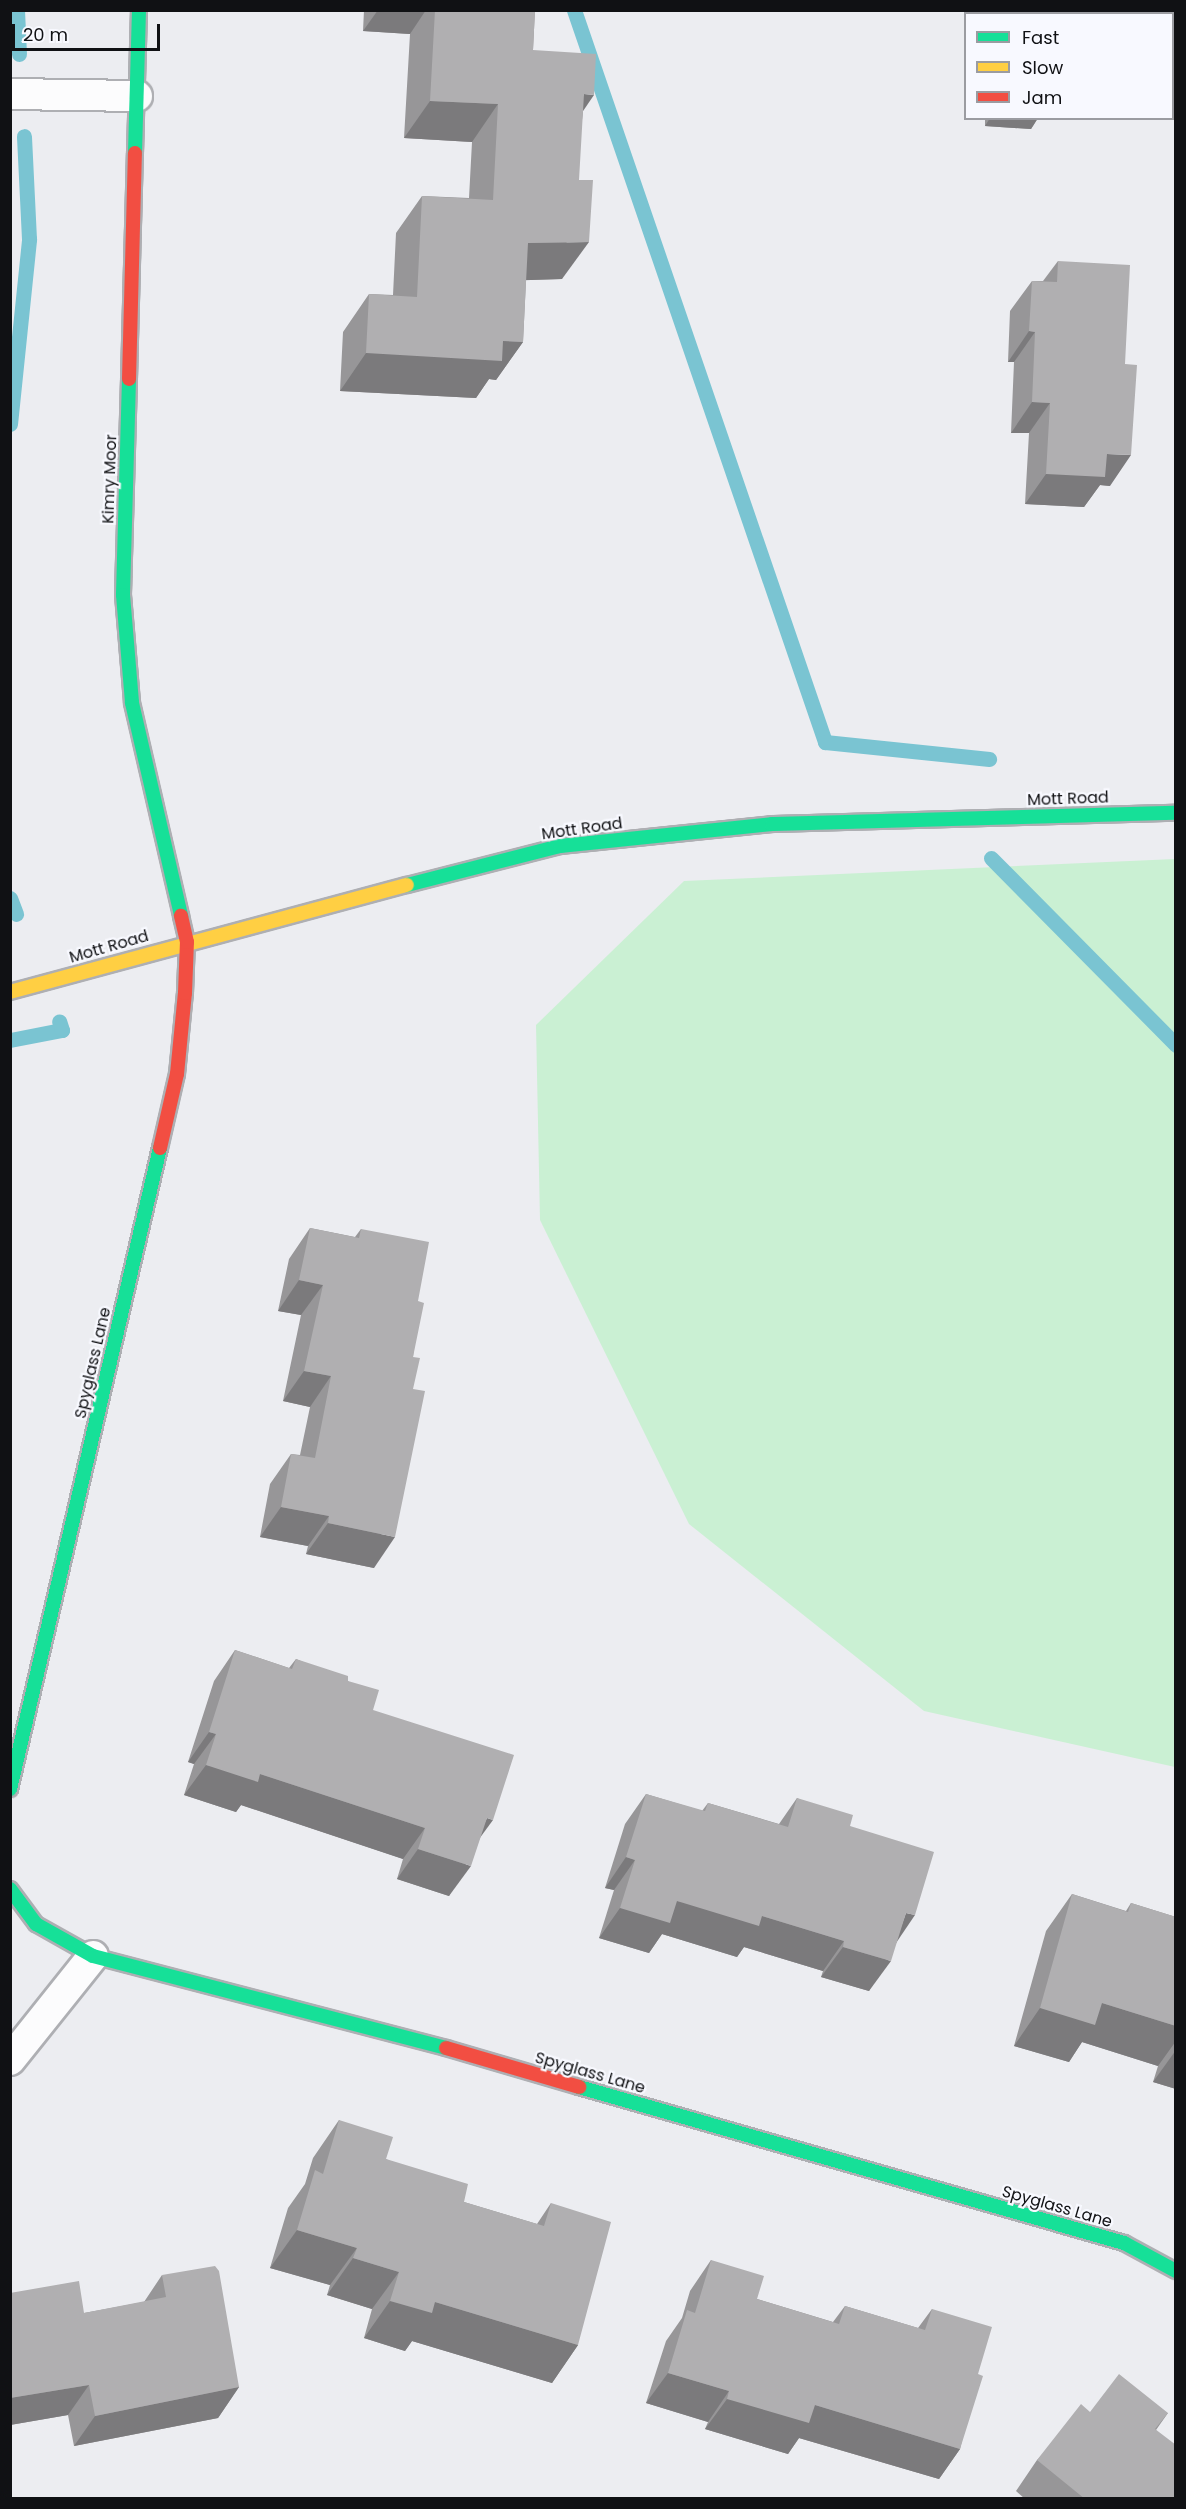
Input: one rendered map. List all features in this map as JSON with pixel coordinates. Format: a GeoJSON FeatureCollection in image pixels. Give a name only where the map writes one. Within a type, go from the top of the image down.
{"type":"FeatureCollection","features":[{"type":"Feature","properties":{"kind":"street","name":"Kimry Moor"},"geometry":{"type":"LineString","coordinates":[[139,10],[123,595],[132,703],[187,942]]}},
{"type":"Feature","properties":{"kind":"street","name":"Mott Road"},"geometry":{"type":"LineString","coordinates":[[10,992],[187,942],[560,846],[772,824],[1176,813]]}},
{"type":"Feature","properties":{"kind":"street","name":"Spyglass Lane"},"geometry":{"type":"LineString","coordinates":[[10,1789],[177,1074],[187,942]]}},
{"type":"Feature","properties":{"kind":"street","name":"Spyglass Lane"},"geometry":{"type":"LineString","coordinates":[[10,1888],[36,1924],[93,1956],[326,2014],[1124,2243],[1176,2271]]}},
{"type":"Feature","properties":{"kind":"lane"},"geometry":{"type":"LineString","coordinates":[[10,94],[137,96]]}},
{"type":"Feature","properties":{"kind":"lane"},"geometry":{"type":"LineString","coordinates":[[10,2060],[93,1956]]}},
{"type":"Feature","properties":{"kind":"green space"},"geometry":{"type":"Polygon","coordinates":[[[1176,859],[1175,1767],[924,1711],[689,1524],[540,1220],[536,1025],[684,881],[1176,859]]]}},
{"type":"Feature","properties":{"kind":"building"},"geometry":{"type":"Polygon","coordinates":[[[435,10],[535,10],[533,50],[596,54],[594,95],[584,94],[579,180],[593,180],[589,242],[528,243],[523,342],[503,341],[502,361],[366,353],[369,294],[417,297],[422,196],[493,200],[498,104],[430,101],[435,10]]]}},
{"type":"Feature","properties":{"kind":"building"},"geometry":{"type":"Polygon","coordinates":[[[1058,261],[1130,265],[1125,364],[1137,365],[1131,455],[1107,454],[1105,477],[1046,474],[1050,403],[1032,402],[1035,332],[1029,331],[1032,281],[1057,282],[1058,261]]]}},
{"type":"Feature","properties":{"kind":"building"},"geometry":{"type":"Polygon","coordinates":[[[310,1228],[359,1238],[361,1229],[429,1242],[418,1301],[424,1303],[413,1357],[420,1358],[413,1389],[425,1391],[395,1537],[328,1523],[329,1516],[281,1507],[291,1454],[315,1458],[331,1376],[304,1371],[323,1285],[299,1280],[310,1228]]]}},
{"type":"Feature","properties":{"kind":"building"},"geometry":{"type":"Polygon","coordinates":[[[235,1650],[292,1669],[296,1659],[348,1676],[348,1681],[379,1690],[373,1710],[514,1755],[493,1820],[487,1818],[471,1866],[418,1849],[425,1828],[260,1774],[258,1782],[206,1765],[216,1734],[209,1732],[235,1650]]]}},
{"type":"Feature","properties":{"kind":"building"},"geometry":{"type":"Polygon","coordinates":[[[646,1794],[705,1811],[708,1803],[788,1827],[797,1798],[853,1815],[850,1826],[934,1852],[915,1915],[906,1913],[891,1961],[843,1947],[844,1941],[762,1916],[759,1926],[677,1901],[670,1923],[620,1908],[635,1860],[626,1857],[646,1794]]]}},
{"type":"Feature","properties":{"kind":"building"},"geometry":{"type":"Polygon","coordinates":[[[1072,1894],[1128,1912],[1131,1903],[1176,1917],[1176,2026],[1102,2003],[1095,2025],[1040,2008],[1072,1894]]]}},
{"type":"Feature","properties":{"kind":"building"},"geometry":{"type":"Polygon","coordinates":[[[339,2120],[393,2137],[386,2159],[468,2184],[464,2202],[544,2226],[551,2203],[611,2222],[578,2345],[435,2302],[432,2313],[390,2301],[399,2272],[353,2258],[357,2248],[297,2230],[315,2170],[323,2174],[339,2120]]]}},
{"type":"Feature","properties":{"kind":"building"},"geometry":{"type":"Polygon","coordinates":[[[711,2260],[764,2276],[757,2299],[839,2324],[845,2306],[925,2330],[932,2309],[992,2327],[978,2374],[983,2376],[960,2449],[815,2405],[809,2423],[727,2399],[729,2391],[668,2373],[687,2310],[695,2313],[711,2260]]]}},
{"type":"Feature","properties":{"kind":"building"},"geometry":{"type":"Polygon","coordinates":[[[215,2266],[219,2271],[239,2387],[95,2416],[89,2385],[10,2398],[10,2293],[79,2281],[84,2313],[166,2297],[162,2275],[215,2266]]]}},
{"type":"Feature","properties":{"kind":"building"},"geometry":{"type":"Polygon","coordinates":[[[1119,2374],[1168,2413],[1155,2429],[1176,2445],[1176,2499],[1085,2499],[1037,2460],[1081,2404],[1090,2412],[1119,2374]]]}},
{"type":"Feature","properties":{"kind":"waterway"},"geometry":{"type":"LineString","coordinates":[[17,10],[19,54]]}},
{"type":"Feature","properties":{"kind":"waterway"},"geometry":{"type":"LineString","coordinates":[[574,10],[825,742],[989,759]]}},
{"type":"Feature","properties":{"kind":"waterway"},"geometry":{"type":"LineString","coordinates":[[10,424],[29,239],[24,136]]}},
{"type":"Feature","properties":{"kind":"waterway"},"geometry":{"type":"LineString","coordinates":[[991,858],[1176,1045]]}},
{"type":"Feature","properties":{"kind":"waterway"},"geometry":{"type":"LineString","coordinates":[[10,898],[16,914]]}},
{"type":"Feature","properties":{"kind":"waterway"},"geometry":{"type":"LineString","coordinates":[[10,1040],[62,1030],[59,1021]]}},
{"type":"Feature","properties":{"kind":"traffic: fast"},"geometry":{"type":"LineString","coordinates":[[135,153],[139,10]]}},
{"type":"Feature","properties":{"kind":"traffic: fast"},"geometry":{"type":"LineString","coordinates":[[129,379],[123,595],[132,703],[181,916]]}},
{"type":"Feature","properties":{"kind":"traffic: fast"},"geometry":{"type":"LineString","coordinates":[[407,885],[560,846],[772,824],[1176,813]]}},
{"type":"Feature","properties":{"kind":"traffic: fast"},"geometry":{"type":"LineString","coordinates":[[10,1789],[160,1148]]}},
{"type":"Feature","properties":{"kind":"traffic: fast"},"geometry":{"type":"LineString","coordinates":[[10,1889],[36,1924],[93,1956],[446,2048]]}},
{"type":"Feature","properties":{"kind":"traffic: fast"},"geometry":{"type":"LineString","coordinates":[[579,2087],[1124,2243],[1176,2271]]}},
{"type":"Feature","properties":{"kind":"traffic: slow"},"geometry":{"type":"LineString","coordinates":[[10,992],[407,885]]}},
{"type":"Feature","properties":{"kind":"traffic: jam"},"geometry":{"type":"LineString","coordinates":[[129,379],[135,153]]}},
{"type":"Feature","properties":{"kind":"traffic: jam"},"geometry":{"type":"LineString","coordinates":[[160,1148],[177,1074],[185,993],[187,942],[181,916]]}},
{"type":"Feature","properties":{"kind":"traffic: jam"},"geometry":{"type":"LineString","coordinates":[[446,2048],[579,2087]]}}]}
